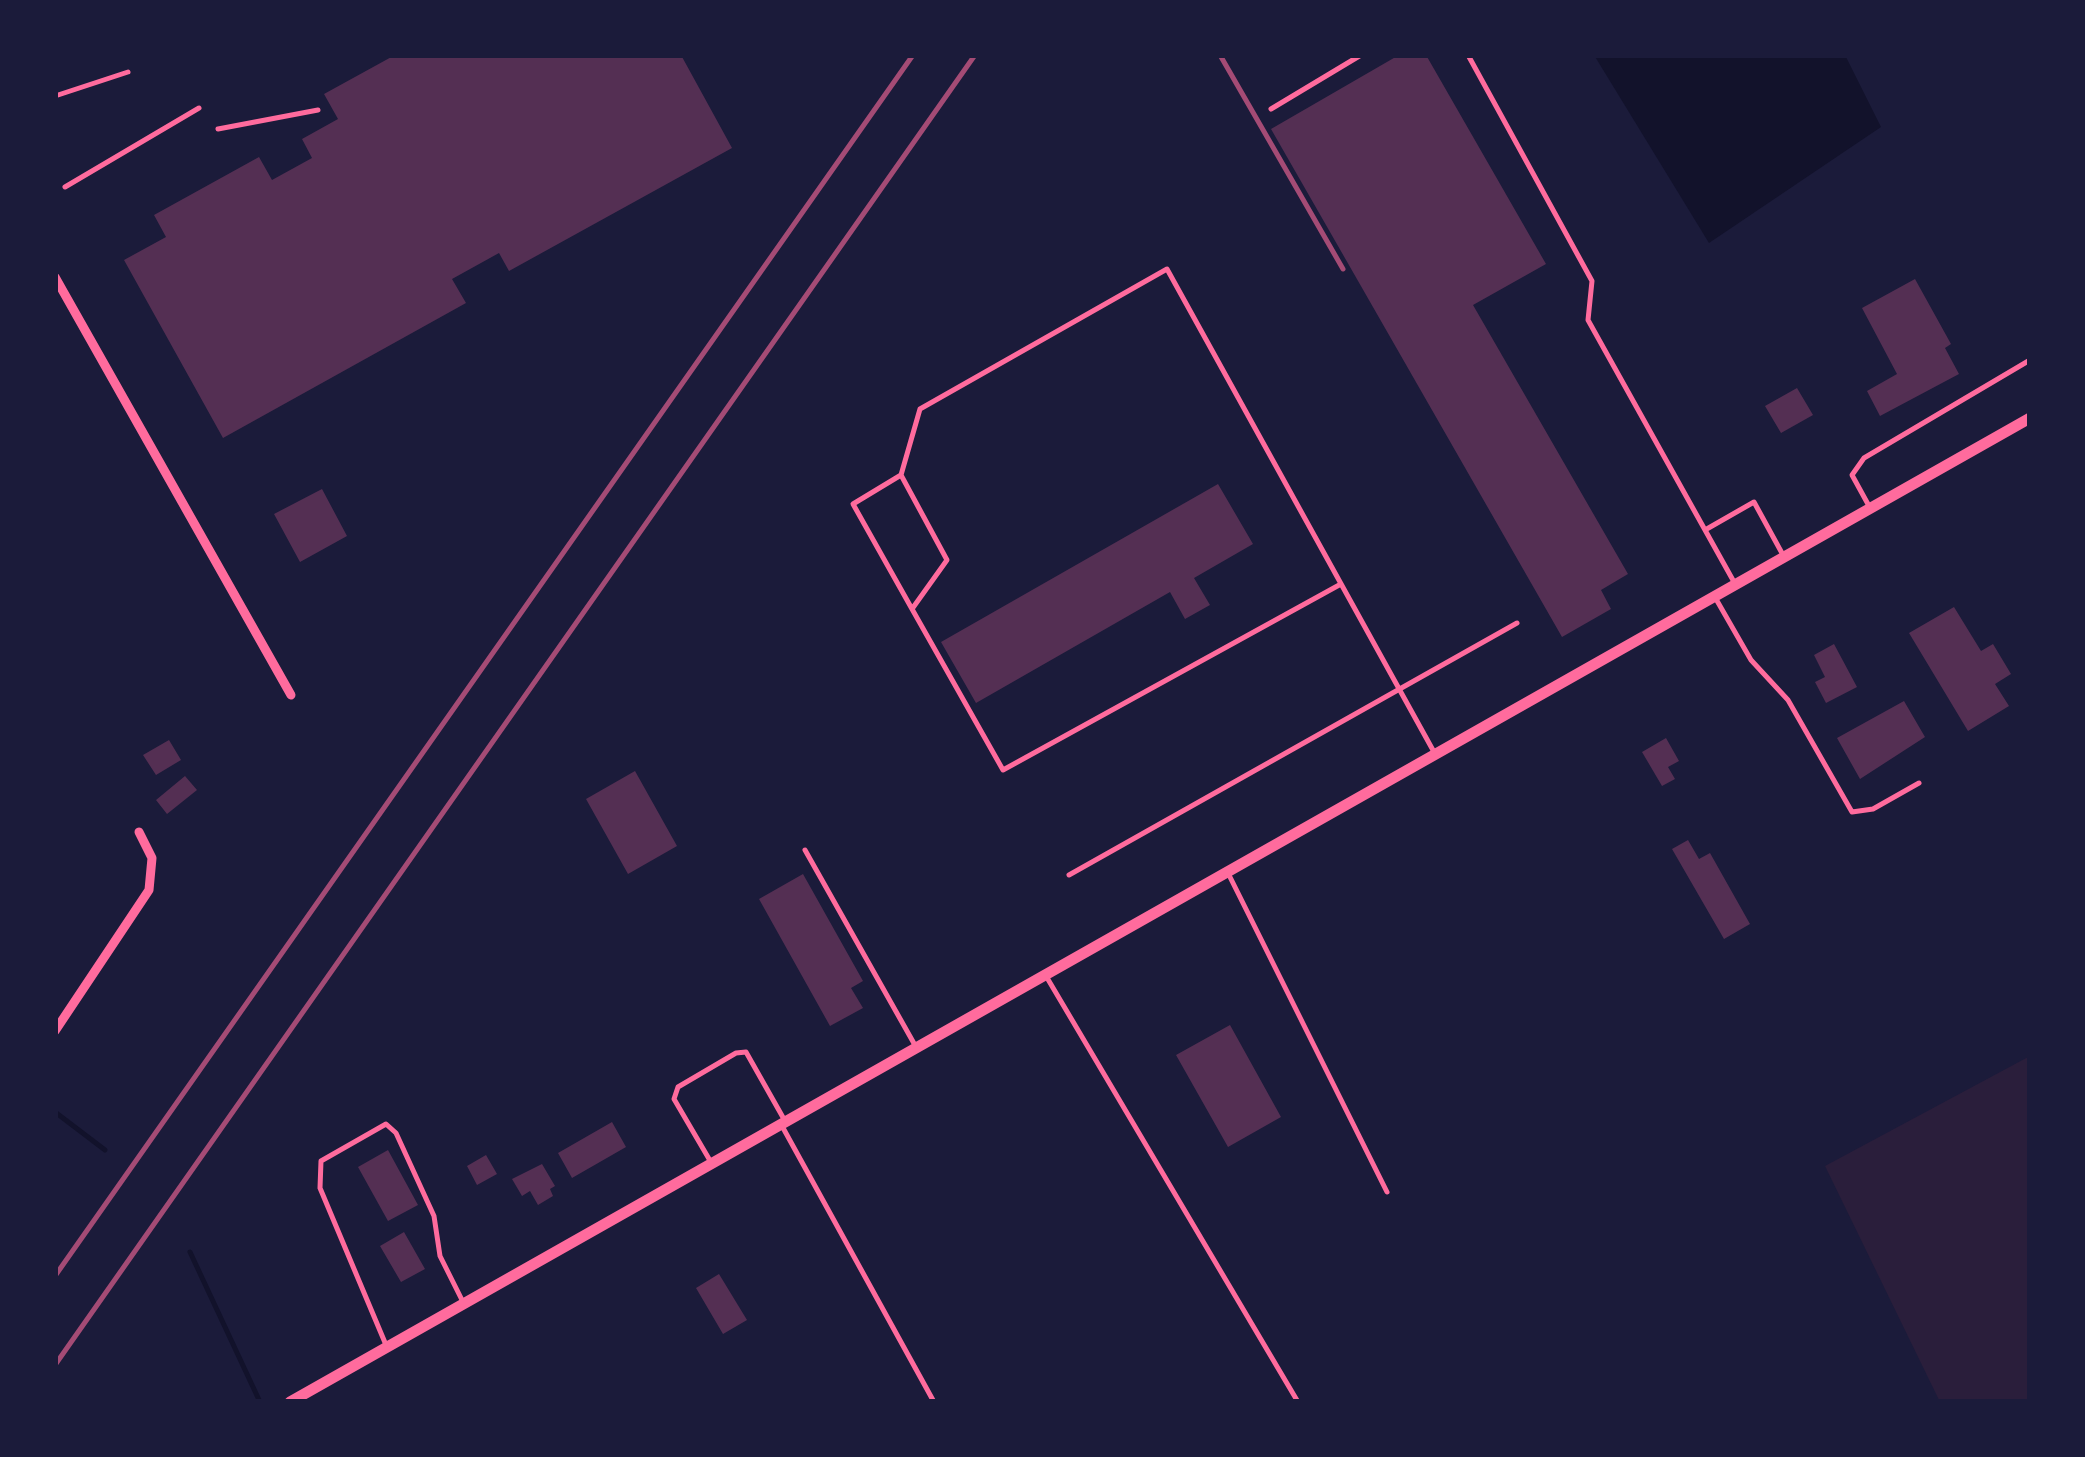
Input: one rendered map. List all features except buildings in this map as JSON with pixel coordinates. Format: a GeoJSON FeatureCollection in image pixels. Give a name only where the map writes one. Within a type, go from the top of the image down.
{"type":"FeatureCollection","features":[{"type":"Feature","properties":{"kind":"street"},"geometry":{"type":"LineString","coordinates":[[55,277],[290,696]]}},
{"type":"Feature","properties":{"kind":"street"},"geometry":{"type":"LineString","coordinates":[[290,1402],[2030,418]]}},
{"type":"Feature","properties":{"kind":"street"},"geometry":{"type":"LineString","coordinates":[[55,1030],[149,890],[152,858],[139,832]]}},
{"type":"Feature","properties":{"kind":"lane"},"geometry":{"type":"LineString","coordinates":[[1271,108],[1361,55]]}},
{"type":"Feature","properties":{"kind":"lane"},"geometry":{"type":"LineString","coordinates":[[1468,55],[1592,281],[1588,320],[1736,585]]}},
{"type":"Feature","properties":{"kind":"lane"},"geometry":{"type":"LineString","coordinates":[[55,96],[128,72]]}},
{"type":"Feature","properties":{"kind":"lane"},"geometry":{"type":"LineString","coordinates":[[65,187],[199,108]]}},
{"type":"Feature","properties":{"kind":"lane"},"geometry":{"type":"LineString","coordinates":[[218,129],[318,110]]}},
{"type":"Feature","properties":{"kind":"lane"},"geometry":{"type":"LineString","coordinates":[[1342,584],[1003,770],[853,504],[900,475],[920,409],[1167,269],[1342,584],[1436,755]]}},
{"type":"Feature","properties":{"kind":"lane"},"geometry":{"type":"LineString","coordinates":[[1870,509],[1852,476],[1864,458],[2030,360]]}},
{"type":"Feature","properties":{"kind":"lane"},"geometry":{"type":"LineString","coordinates":[[900,475],[947,560],[912,609]]}},
{"type":"Feature","properties":{"kind":"lane"},"geometry":{"type":"LineString","coordinates":[[1705,530],[1754,502],[1784,558]]}},
{"type":"Feature","properties":{"kind":"lane"},"geometry":{"type":"LineString","coordinates":[[1715,597],[1751,660],[1788,700],[1852,812],[1873,810],[1920,783]]}},
{"type":"Feature","properties":{"kind":"lane"},"geometry":{"type":"LineString","coordinates":[[1069,875],[1517,623]]}},
{"type":"Feature","properties":{"kind":"lane"},"geometry":{"type":"LineString","coordinates":[[805,850],[917,1050]]}},
{"type":"Feature","properties":{"kind":"lane"},"geometry":{"type":"LineString","coordinates":[[1228,873],[1386,1192]]}},
{"type":"Feature","properties":{"kind":"lane"},"geometry":{"type":"LineString","coordinates":[[1046,976],[1298,1402]]}},
{"type":"Feature","properties":{"kind":"lane"},"geometry":{"type":"LineString","coordinates":[[713,1166],[674,1100],[678,1087],[736,1053],[746,1052],[934,1402]]}},
{"type":"Feature","properties":{"kind":"lane"},"geometry":{"type":"LineString","coordinates":[[387,1348],[320,1188],[321,1161],[386,1124],[396,1133],[434,1216],[440,1256],[464,1304]]}},
{"type":"Feature","properties":{"kind":"shaded area"},"geometry":{"type":"Polygon","coordinates":[[[1594,55],[1845,55],[1881,127],[1709,243],[1594,55]]]}},
{"type":"Feature","properties":{"kind":"shaded area"},"geometry":{"type":"Polygon","coordinates":[[[2030,1056],[2030,1402],[1940,1402],[1825,1166],[2030,1056]]]}},
{"type":"Feature","properties":{"kind":"waterway"},"geometry":{"type":"LineString","coordinates":[[55,1112],[105,1150]]}},
{"type":"Feature","properties":{"kind":"waterway"},"geometry":{"type":"LineString","coordinates":[[190,1252],[260,1402]]}},
{"type":"Feature","properties":{"kind":"railway"},"geometry":{"type":"LineString","coordinates":[[55,1276],[913,55]]}},
{"type":"Feature","properties":{"kind":"railway"},"geometry":{"type":"LineString","coordinates":[[55,1365],[975,55]]}},
{"type":"Feature","properties":{"kind":"railway"},"geometry":{"type":"LineString","coordinates":[[1220,55],[1343,269]]}}]}
